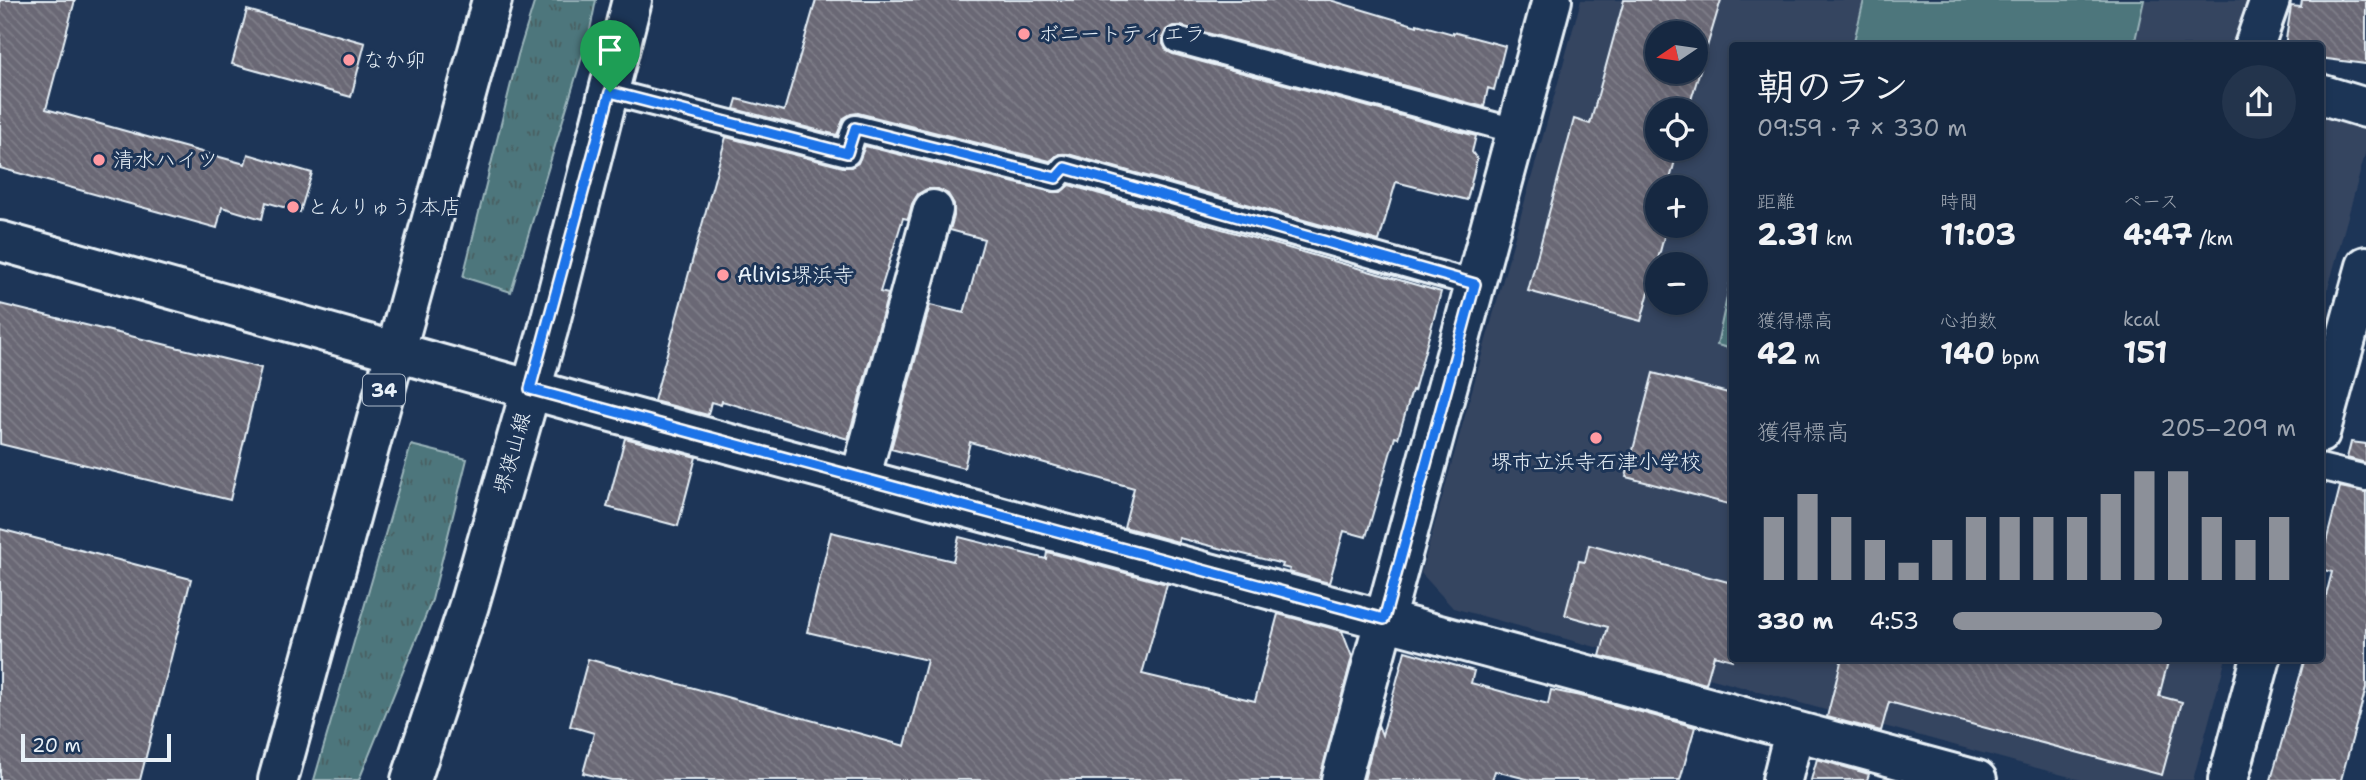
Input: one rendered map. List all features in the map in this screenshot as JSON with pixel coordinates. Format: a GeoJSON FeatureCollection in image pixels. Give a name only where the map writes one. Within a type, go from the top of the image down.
{"type":"FeatureCollection","features":[{"type":"Feature","properties":{"kind":"street","name":"34"},"geometry":{"type":"LineString","coordinates":[[278,780],[492,0]]}},
{"type":"Feature","properties":{"kind":"street","name":"堺狭山線"},"geometry":{"type":"LineString","coordinates":[[411,780],[469,605],[530,389],[632,0]]}},
{"type":"Feature","properties":{"kind":"street"},"geometry":{"type":"LineString","coordinates":[[1341,780],[1552,0]]}},
{"type":"Feature","properties":{"kind":"street"},"geometry":{"type":"LineString","coordinates":[[2255,42],[2270,0]]}},
{"type":"Feature","properties":{"kind":"street"},"geometry":{"type":"LineString","coordinates":[[2324,95],[2366,108]]}},
{"type":"Feature","properties":{"kind":"street"},"geometry":{"type":"LineString","coordinates":[[860,479],[933,210]]}},
{"type":"Feature","properties":{"kind":"street"},"geometry":{"type":"LineString","coordinates":[[0,240],[530,389],[1978,780]]}},
{"type":"Feature","properties":{"kind":"street"},"geometry":{"type":"LineString","coordinates":[[2324,418],[2366,266]]}},
{"type":"Feature","properties":{"kind":"street"},"geometry":{"type":"LineString","coordinates":[[2228,780],[2260,662]]}},
{"type":"Feature","properties":{"kind":"street"},"geometry":{"type":"LineString","coordinates":[[1782,780],[1794,732]]}},
{"type":"Feature","properties":{"kind":"lane"},"geometry":{"type":"LineString","coordinates":[[1177,40],[1516,131]]}},
{"type":"Feature","properties":{"kind":"lane"},"geometry":{"type":"LineString","coordinates":[[610,92],[847,153],[855,128],[1056,178],[1065,168],[1475,284]]}},
{"type":"Feature","properties":{"kind":"lane"},"geometry":{"type":"LineString","coordinates":[[2324,468],[2366,478]]}},
{"type":"Feature","properties":{"kind":"shaded area","name":"堺市立浜寺石津小学校"},"geometry":{"type":"Polygon","coordinates":[[[1581,0],[2254,0],[2240,42],[1729,42],[1729,662],[2225,662],[2193,780],[2081,780],[1453,608],[1421,573],[1581,0]]]}},
{"type":"Feature","properties":{"kind":"shaded area"},"geometry":{"type":"Polygon","coordinates":[[[2324,109],[2354,117],[2366,131],[2366,151],[2324,303],[2324,109]]]}},
{"type":"Feature","properties":{"kind":"green space"},"geometry":{"type":"Polygon","coordinates":[[[535,0],[596,0],[590,30],[511,292],[463,277],[518,55],[535,0]]]}},
{"type":"Feature","properties":{"kind":"green space"},"geometry":{"type":"Polygon","coordinates":[[[1864,0],[2144,0],[2135,42],[1854,42],[1864,0]]]}},
{"type":"Feature","properties":{"kind":"green space"},"geometry":{"type":"Polygon","coordinates":[[[1729,287],[1729,348],[1717,345],[1729,287]]]}},
{"type":"Feature","properties":{"kind":"green space"},"geometry":{"type":"Polygon","coordinates":[[[411,445],[467,459],[432,600],[359,780],[314,780],[411,445]]]}},
{"type":"Feature","properties":{"kind":"building"},"geometry":{"type":"Polygon","coordinates":[[[0,0],[75,0],[46,109],[245,164],[248,154],[312,173],[300,212],[266,202],[262,219],[222,207],[217,228],[0,168],[0,0]]]}},
{"type":"Feature","properties":{"kind":"building"},"geometry":{"type":"Polygon","coordinates":[[[816,0],[1330,0],[1417,26],[1453,32],[1505,46],[1494,90],[1488,88],[1484,107],[1181,26],[1166,30],[1163,44],[1167,51],[1173,54],[1476,136],[1472,152],[1477,159],[1467,200],[1396,182],[1379,241],[1068,154],[1059,154],[1050,161],[858,113],[844,118],[837,135],[734,109],[737,99],[784,111],[816,0]]]}},
{"type":"Feature","properties":{"kind":"building"},"geometry":{"type":"Polygon","coordinates":[[[1624,0],[1721,0],[1708,43],[1708,21],[1645,21],[1645,84],[1696,84],[1692,98],[1645,98],[1645,161],[1675,161],[1671,175],[1645,175],[1645,238],[1664,238],[1660,252],[1645,252],[1645,306],[1641,321],[1528,291],[1574,119],[1590,124],[1624,0]]]}},
{"type":"Feature","properties":{"kind":"building"},"geometry":{"type":"Polygon","coordinates":[[[2302,0],[2366,0],[2366,64],[2324,59],[2324,42],[2286,42],[2291,6],[2301,7],[2302,0]]]}},
{"type":"Feature","properties":{"kind":"building"},"geometry":{"type":"Polygon","coordinates":[[[247,10],[365,43],[351,97],[232,64],[247,10]]]}},
{"type":"Feature","properties":{"kind":"building"},"geometry":{"type":"Polygon","coordinates":[[[726,137],[843,167],[858,163],[865,146],[1052,192],[1061,192],[1069,185],[1441,292],[1414,391],[1412,390],[1398,438],[1395,437],[1366,537],[1344,531],[1329,583],[1289,572],[1290,569],[1282,567],[1283,564],[1179,538],[1178,542],[1124,527],[1134,488],[970,442],[964,468],[891,449],[930,305],[964,313],[984,239],[950,230],[954,204],[948,194],[938,189],[927,189],[918,194],[908,219],[903,218],[880,292],[888,294],[848,439],[722,401],[721,405],[711,402],[708,415],[654,401],[726,137]]]}},
{"type":"Feature","properties":{"kind":"building"},"geometry":{"type":"Polygon","coordinates":[[[0,304],[261,368],[230,500],[0,444],[0,304]]]}},
{"type":"Feature","properties":{"kind":"building"},"geometry":{"type":"Polygon","coordinates":[[[1653,373],[1729,393],[1729,504],[1626,477],[1653,373]]]}},
{"type":"Feature","properties":{"kind":"building"},"geometry":{"type":"Polygon","coordinates":[[[625,438],[696,457],[678,526],[607,507],[625,438]]]}},
{"type":"Feature","properties":{"kind":"building"},"geometry":{"type":"Polygon","coordinates":[[[2351,442],[2366,444],[2366,463],[2347,458],[2351,442]]]}},
{"type":"Feature","properties":{"kind":"building"},"geometry":{"type":"Polygon","coordinates":[[[2340,487],[2366,492],[2366,688],[2341,780],[2271,780],[2304,662],[2324,662],[2324,603],[2332,572],[2324,570],[2324,550],[2340,487]]]}},
{"type":"Feature","properties":{"kind":"building"},"geometry":{"type":"Polygon","coordinates":[[[0,529],[191,579],[140,780],[0,780],[0,529]]]}},
{"type":"Feature","properties":{"kind":"building"},"geometry":{"type":"Polygon","coordinates":[[[831,532],[953,561],[959,537],[1046,559],[1047,552],[1167,584],[1142,674],[1255,701],[1278,614],[1342,631],[1352,657],[1320,780],[611,780],[583,773],[594,733],[570,726],[588,659],[905,746],[927,660],[807,632],[831,532]]]}},
{"type":"Feature","properties":{"kind":"building"},"geometry":{"type":"Polygon","coordinates":[[[1589,545],[1729,582],[1729,659],[1714,655],[1706,684],[1600,656],[1608,627],[1565,615],[1579,561],[1585,562],[1589,545]]]}},
{"type":"Feature","properties":{"kind":"building"},"geometry":{"type":"Polygon","coordinates":[[[1405,651],[1474,671],[1471,683],[1548,704],[1551,690],[1695,727],[1680,780],[1531,780],[1495,771],[1492,780],[1364,780],[1378,725],[1382,735],[1405,651]]]}},
{"type":"Feature","properties":{"kind":"building"},"geometry":{"type":"Polygon","coordinates":[[[1841,662],[2168,662],[2159,696],[2182,702],[2162,775],[1889,702],[1881,731],[1827,717],[1841,662]]]}},
{"type":"Feature","properties":{"kind":"building"},"geometry":{"type":"Polygon","coordinates":[[[1817,759],[1869,774],[1867,780],[1811,780],[1817,759]]]}},
{"type":"Feature","properties":{"kind":"place","name":"ボニートティエラ"},"geometry":{"type":"Point","coordinates":[1024,34]}},
{"type":"Feature","properties":{"kind":"place","name":"なか卯"},"geometry":{"type":"Point","coordinates":[349,60]}},
{"type":"Feature","properties":{"kind":"place","name":"清水ハイツ"},"geometry":{"type":"Point","coordinates":[99,160]}},
{"type":"Feature","properties":{"kind":"place","name":"とんりゅう 本店"},"geometry":{"type":"Point","coordinates":[293,207]}},
{"type":"Feature","properties":{"kind":"place","name":"Alivis堺浜寺"},"geometry":{"type":"Point","coordinates":[723,275]}},
{"type":"Feature","properties":{"kind":"place","name":"堺市立浜寺石津小学校"},"geometry":{"type":"Point","coordinates":[1596,438]}},
{"type":"Feature","properties":{"kind":"route"},"geometry":{"type":"LineString","coordinates":[[610,92],[847,153],[855,128],[1056,178],[1065,168],[1475,284],[1384,619],[530,389],[610,92]]}}]}
